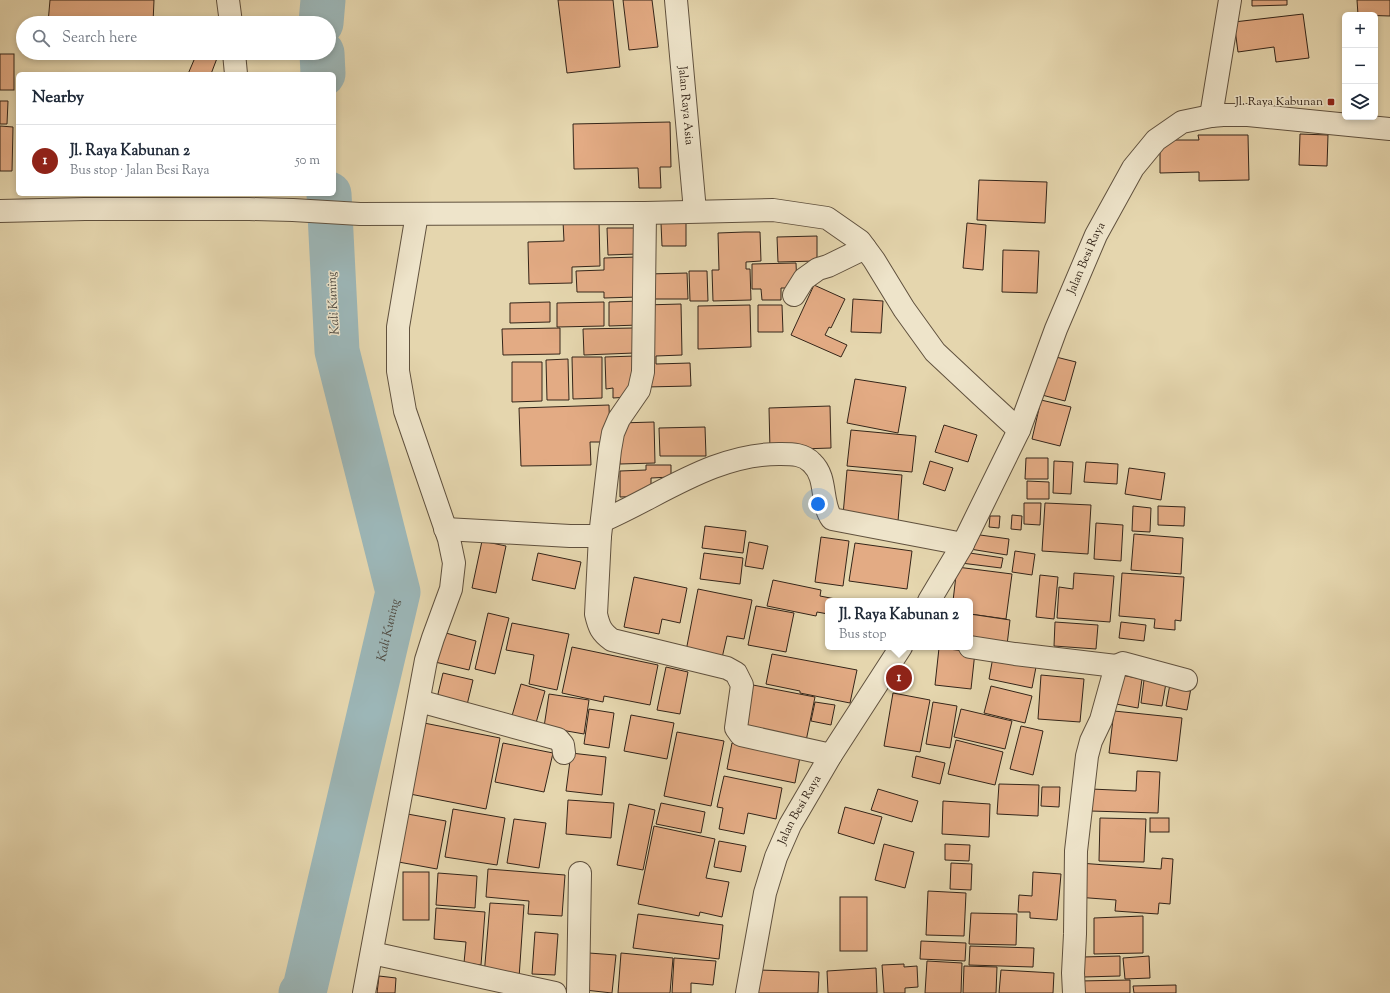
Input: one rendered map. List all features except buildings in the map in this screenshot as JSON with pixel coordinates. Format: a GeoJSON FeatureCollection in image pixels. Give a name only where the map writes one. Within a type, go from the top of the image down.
{"type":"FeatureCollection","features":[{"type":"Feature","properties":{"kind":"street"},"geometry":{"type":"LineString","coordinates":[[228,0],[230,16]]}},
{"type":"Feature","properties":{"kind":"street","name":"Jalan Raya Asia"},"geometry":{"type":"LineString","coordinates":[[676,0],[695,211]]}},
{"type":"Feature","properties":{"kind":"street"},"geometry":{"type":"LineString","coordinates":[[1211,116],[1230,0]]}},
{"type":"Feature","properties":{"kind":"street"},"geometry":{"type":"LineString","coordinates":[[235,60],[236,72]]}},
{"type":"Feature","properties":{"kind":"street","name":"Jalan Besi Raya"},"geometry":{"type":"LineString","coordinates":[[931,598],[963,544],[1019,430],[1056,329],[1096,235],[1133,168],[1156,140],[1182,122],[1211,116],[1248,115],[1390,129]]}},
{"type":"Feature","properties":{"kind":"street"},"geometry":{"type":"LineString","coordinates":[[0,211],[248,202],[293,210],[360,214],[645,213],[773,210],[827,218],[860,241],[904,309],[935,352],[1019,430]]}},
{"type":"Feature","properties":{"kind":"street"},"geometry":{"type":"LineString","coordinates":[[645,213],[643,372],[639,390],[619,419],[613,433],[601,528],[596,614],[598,624],[603,633],[612,640],[727,668],[736,673],[742,685],[736,728],[741,735],[831,755]]}},
{"type":"Feature","properties":{"kind":"street"},"geometry":{"type":"LineString","coordinates":[[364,993],[428,652],[451,589],[454,563],[449,539],[405,411],[398,371],[398,327],[417,214]]}},
{"type":"Feature","properties":{"kind":"street"},"geometry":{"type":"LineString","coordinates":[[794,295],[804,279],[818,269],[828,266],[865,248]]}},
{"type":"Feature","properties":{"kind":"street"},"geometry":{"type":"LineString","coordinates":[[445,528],[570,536],[601,528],[648,498],[682,480],[710,469],[737,460],[766,454],[797,454],[812,463],[822,478],[828,514],[832,519],[963,544]]}},
{"type":"Feature","properties":{"kind":"street"},"geometry":{"type":"LineString","coordinates":[[973,647],[1116,666],[1123,663],[1186,680]]}},
{"type":"Feature","properties":{"kind":"street","name":"Jalan Besi Raya"},"geometry":{"type":"LineString","coordinates":[[747,993],[765,893],[776,856],[790,825],[831,755],[899,650]]}},
{"type":"Feature","properties":{"kind":"street"},"geometry":{"type":"LineString","coordinates":[[1074,993],[1073,973],[1076,851],[1087,756],[1091,740],[1101,720],[1116,666]]}},
{"type":"Feature","properties":{"kind":"street"},"geometry":{"type":"LineString","coordinates":[[419,701],[558,739],[563,745],[564,753]]}},
{"type":"Feature","properties":{"kind":"street"},"geometry":{"type":"LineString","coordinates":[[578,993],[580,873]]}},
{"type":"Feature","properties":{"kind":"street"},"geometry":{"type":"LineString","coordinates":[[372,952],[555,993]]}},
{"type":"Feature","properties":{"kind":"waterway","name":"Kali Kuning"},"geometry":{"type":"LineString","coordinates":[[322,16],[323,0]]}},
{"type":"Feature","properties":{"kind":"waterway","name":"Kali Kuning"},"geometry":{"type":"LineString","coordinates":[[322,60],[323,72]]}},
{"type":"Feature","properties":{"kind":"waterway","name":"Kali Kuning"},"geometry":{"type":"LineString","coordinates":[[301,993],[305,988],[398,592],[337,351],[329,196]]}},
{"type":"Feature","properties":{"kind":"place","name":"Jl. Raya Kabunan"},"geometry":{"type":"Point","coordinates":[1331,102]}},
{"type":"Feature","properties":{"kind":"place","name":"Jl. Raya Kabunan 2"},"geometry":{"type":"Point","coordinates":[899,678]}}]}
